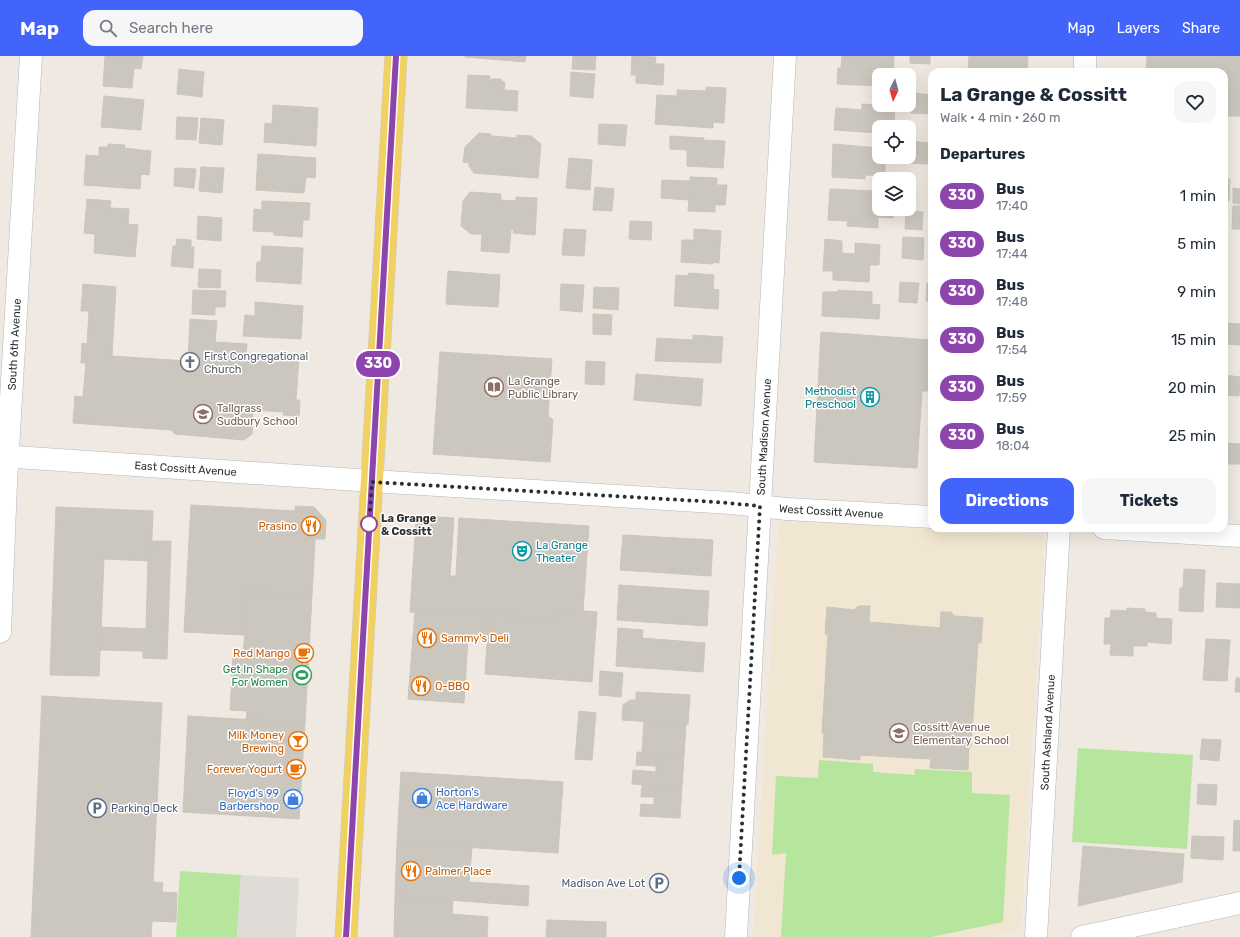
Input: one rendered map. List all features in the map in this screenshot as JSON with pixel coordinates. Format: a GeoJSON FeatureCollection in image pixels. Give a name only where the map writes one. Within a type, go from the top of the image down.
{"type":"FeatureCollection","features":[{"type":"Feature","properties":{"kind":"main road"},"geometry":{"type":"LineString","coordinates":[[346,937],[396,56]]}},
{"type":"Feature","properties":{"kind":"street","name":"South 6th Avenue"},"geometry":{"type":"LineString","coordinates":[[0,632],[4,456],[31,56]]}},
{"type":"Feature","properties":{"kind":"street","name":"South Madison Avenue"},"geometry":{"type":"LineString","coordinates":[[736,937],[785,56]]}},
{"type":"Feature","properties":{"kind":"street"},"geometry":{"type":"LineString","coordinates":[[1084,68],[1085,56]]}},
{"type":"Feature","properties":{"kind":"street","name":"East Cossitt Avenue"},"geometry":{"type":"LineString","coordinates":[[4,456],[372,482]]}},
{"type":"Feature","properties":{"kind":"street","name":"West Cossitt Avenue"},"geometry":{"type":"LineString","coordinates":[[372,482],[700,501],[928,518]]}},
{"type":"Feature","properties":{"kind":"street","name":"South Ashland Avenue"},"geometry":{"type":"LineString","coordinates":[[1036,937],[1059,532]]}},
{"type":"Feature","properties":{"kind":"street"},"geometry":{"type":"LineString","coordinates":[[1172,532],[1240,536]]}},
{"type":"Feature","properties":{"kind":"street"},"geometry":{"type":"LineString","coordinates":[[1082,937],[1240,903]]}},
{"type":"Feature","properties":{"kind":"shaded area","name":"Cossitt Avenue Elementary School"},"geometry":{"type":"Polygon","coordinates":[[[779,519],[928,529],[928,532],[982,532],[1044,536],[1021,930],[986,937],[753,937],[779,519]]]}},
{"type":"Feature","properties":{"kind":"shaded area"},"geometry":{"type":"Polygon","coordinates":[[[241,875],[299,878],[296,937],[237,937],[241,875]]]}},
{"type":"Feature","properties":{"kind":"green space"},"geometry":{"type":"Polygon","coordinates":[[[1078,748],[1193,755],[1187,849],[1072,842],[1078,748]]]}},
{"type":"Feature","properties":{"kind":"green space"},"geometry":{"type":"Polygon","coordinates":[[[819,760],[873,764],[873,772],[914,775],[915,769],[972,772],[972,793],[1010,795],[1003,922],[931,937],[781,937],[786,853],[772,855],[776,776],[818,778],[819,760]]]}},
{"type":"Feature","properties":{"kind":"green space"},"geometry":{"type":"Polygon","coordinates":[[[180,871],[241,875],[237,937],[176,937],[180,871]]]}},
{"type":"Feature","properties":{"kind":"building"},"geometry":{"type":"Polygon","coordinates":[[[105,56],[143,56],[141,69],[134,68],[132,88],[103,86],[105,56]]]}},
{"type":"Feature","properties":{"kind":"building"},"geometry":{"type":"Polygon","coordinates":[[[465,56],[526,56],[525,62],[465,56]]]}},
{"type":"Feature","properties":{"kind":"building"},"geometry":{"type":"Polygon","coordinates":[[[573,56],[596,56],[595,70],[572,69],[573,56]]]}},
{"type":"Feature","properties":{"kind":"building"},"geometry":{"type":"Polygon","coordinates":[[[632,56],[656,57],[655,64],[664,64],[663,85],[636,83],[636,75],[631,75],[632,56]]]}},
{"type":"Feature","properties":{"kind":"building"},"geometry":{"type":"Polygon","coordinates":[[[842,56],[894,56],[893,68],[872,68],[872,86],[837,84],[838,68],[841,68],[842,56]]]}},
{"type":"Feature","properties":{"kind":"building"},"geometry":{"type":"Polygon","coordinates":[[[910,56],[930,56],[930,64],[910,63],[910,56]]]}},
{"type":"Feature","properties":{"kind":"building"},"geometry":{"type":"Polygon","coordinates":[[[969,56],[1028,56],[1027,68],[968,68],[969,56]]]}},
{"type":"Feature","properties":{"kind":"building"},"geometry":{"type":"Polygon","coordinates":[[[1147,56],[1240,56],[1240,116],[1228,116],[1228,68],[1146,68],[1147,56]]]}},
{"type":"Feature","properties":{"kind":"building"},"geometry":{"type":"Polygon","coordinates":[[[179,69],[204,72],[202,97],[177,94],[179,69]]]}},
{"type":"Feature","properties":{"kind":"building"},"geometry":{"type":"Polygon","coordinates":[[[571,72],[595,74],[593,98],[570,96],[571,72]]]}},
{"type":"Feature","properties":{"kind":"building"},"geometry":{"type":"Polygon","coordinates":[[[468,75],[490,76],[490,81],[492,79],[500,79],[505,83],[504,90],[518,91],[517,111],[466,108],[468,75]]]}},
{"type":"Feature","properties":{"kind":"building"},"geometry":{"type":"Polygon","coordinates":[[[706,87],[726,88],[724,123],[713,122],[713,128],[655,124],[657,95],[677,96],[677,90],[706,91],[706,87]]]}},
{"type":"Feature","properties":{"kind":"building"},"geometry":{"type":"Polygon","coordinates":[[[916,93],[928,95],[928,114],[911,113],[916,112],[916,93]]]}},
{"type":"Feature","properties":{"kind":"building"},"geometry":{"type":"Polygon","coordinates":[[[104,96],[144,100],[141,130],[101,127],[104,96]]]}},
{"type":"Feature","properties":{"kind":"building"},"geometry":{"type":"Polygon","coordinates":[[[862,104],[872,105],[872,112],[895,112],[894,120],[872,120],[872,133],[834,130],[836,108],[862,110],[862,104]]]}},
{"type":"Feature","properties":{"kind":"building"},"geometry":{"type":"Polygon","coordinates":[[[273,105],[318,108],[316,146],[264,142],[265,123],[272,124],[273,105]]]}},
{"type":"Feature","properties":{"kind":"building"},"geometry":{"type":"Polygon","coordinates":[[[177,117],[198,118],[196,140],[176,139],[177,117]]]}},
{"type":"Feature","properties":{"kind":"building"},"geometry":{"type":"Polygon","coordinates":[[[201,118],[224,120],[222,145],[199,143],[201,118]]]}},
{"type":"Feature","properties":{"kind":"building"},"geometry":{"type":"Polygon","coordinates":[[[599,124],[627,125],[625,146],[598,144],[599,124]]]}},
{"type":"Feature","properties":{"kind":"building"},"geometry":{"type":"Polygon","coordinates":[[[479,133],[491,134],[491,136],[517,138],[517,135],[531,136],[541,144],[538,178],[474,173],[469,166],[469,163],[463,162],[465,147],[479,133]]]}},
{"type":"Feature","properties":{"kind":"building"},"geometry":{"type":"Polygon","coordinates":[[[670,136],[725,141],[723,168],[687,166],[687,150],[670,149],[670,136]]]}},
{"type":"Feature","properties":{"kind":"building"},"geometry":{"type":"Polygon","coordinates":[[[916,142],[928,143],[928,164],[916,163],[916,142]]]}},
{"type":"Feature","properties":{"kind":"building"},"geometry":{"type":"Polygon","coordinates":[[[108,144],[125,145],[124,148],[151,151],[149,175],[141,174],[140,189],[84,185],[86,155],[99,156],[99,147],[108,147],[108,144]]]}},
{"type":"Feature","properties":{"kind":"building"},"geometry":{"type":"Polygon","coordinates":[[[833,144],[872,147],[872,164],[885,164],[885,172],[872,172],[872,175],[865,175],[865,179],[832,177],[833,144]]]}},
{"type":"Feature","properties":{"kind":"building"},"geometry":{"type":"Polygon","coordinates":[[[258,154],[316,158],[315,178],[306,177],[304,193],[256,190],[258,154]]]}},
{"type":"Feature","properties":{"kind":"building"},"geometry":{"type":"Polygon","coordinates":[[[569,158],[592,160],[590,190],[566,188],[569,158]]]}},
{"type":"Feature","properties":{"kind":"building"},"geometry":{"type":"Polygon","coordinates":[[[201,167],[224,168],[222,193],[199,191],[201,167]]]}},
{"type":"Feature","properties":{"kind":"building"},"geometry":{"type":"Polygon","coordinates":[[[175,168],[196,169],[194,188],[174,186],[175,168]]]}},
{"type":"Feature","properties":{"kind":"building"},"geometry":{"type":"Polygon","coordinates":[[[690,177],[717,178],[717,185],[727,185],[725,205],[715,205],[715,212],[688,211],[689,200],[661,198],[662,180],[690,181],[690,177]]]}},
{"type":"Feature","properties":{"kind":"building"},"geometry":{"type":"Polygon","coordinates":[[[1228,179],[1230,179],[1229,201],[1228,179]]]}},
{"type":"Feature","properties":{"kind":"building"},"geometry":{"type":"Polygon","coordinates":[[[595,187],[614,189],[612,211],[593,210],[595,187]]]}},
{"type":"Feature","properties":{"kind":"building"},"geometry":{"type":"Polygon","coordinates":[[[1233,188],[1240,189],[1240,204],[1233,203],[1233,188]]]}},
{"type":"Feature","properties":{"kind":"building"},"geometry":{"type":"Polygon","coordinates":[[[830,189],[872,191],[872,216],[893,216],[893,218],[878,217],[878,228],[847,226],[848,221],[828,220],[830,189]]]}},
{"type":"Feature","properties":{"kind":"building"},"geometry":{"type":"Polygon","coordinates":[[[470,192],[501,194],[501,200],[516,201],[516,197],[537,198],[535,235],[513,233],[514,229],[511,229],[509,253],[481,251],[482,234],[471,234],[461,226],[463,201],[470,192]]]}},
{"type":"Feature","properties":{"kind":"building"},"geometry":{"type":"Polygon","coordinates":[[[87,199],[111,201],[110,208],[129,209],[128,224],[138,225],[135,257],[94,253],[95,234],[84,233],[87,199]]]}},
{"type":"Feature","properties":{"kind":"building"},"geometry":{"type":"Polygon","coordinates":[[[262,201],[310,203],[309,220],[303,220],[302,237],[274,235],[274,232],[253,231],[254,209],[262,210],[262,201]]]}},
{"type":"Feature","properties":{"kind":"building"},"geometry":{"type":"Polygon","coordinates":[[[1233,206],[1240,206],[1240,229],[1232,229],[1233,206]]]}},
{"type":"Feature","properties":{"kind":"building"},"geometry":{"type":"Polygon","coordinates":[[[916,212],[923,212],[922,230],[905,229],[906,216],[916,216],[916,212]]]}},
{"type":"Feature","properties":{"kind":"building"},"geometry":{"type":"Polygon","coordinates":[[[198,216],[222,218],[221,241],[197,239],[198,216]]]}},
{"type":"Feature","properties":{"kind":"building"},"geometry":{"type":"Polygon","coordinates":[[[630,221],[652,222],[651,240],[629,239],[630,221]]]}},
{"type":"Feature","properties":{"kind":"building"},"geometry":{"type":"Polygon","coordinates":[[[564,229],[586,230],[584,256],[562,255],[564,229]]]}},
{"type":"Feature","properties":{"kind":"building"},"geometry":{"type":"Polygon","coordinates":[[[694,229],[721,231],[719,263],[681,262],[682,240],[694,240],[694,229]]]}},
{"type":"Feature","properties":{"kind":"building"},"geometry":{"type":"Polygon","coordinates":[[[903,237],[924,238],[923,260],[902,258],[903,237]]]}},
{"type":"Feature","properties":{"kind":"building"},"geometry":{"type":"Polygon","coordinates":[[[177,239],[191,240],[191,247],[194,247],[193,268],[171,266],[173,246],[176,246],[177,239]]]}},
{"type":"Feature","properties":{"kind":"building"},"geometry":{"type":"Polygon","coordinates":[[[825,239],[842,241],[842,253],[855,254],[855,243],[880,245],[879,265],[870,265],[869,282],[833,280],[833,271],[823,271],[825,239]]]}},
{"type":"Feature","properties":{"kind":"building"},"geometry":{"type":"Polygon","coordinates":[[[262,246],[303,248],[301,284],[256,281],[257,262],[261,262],[262,246]]]}},
{"type":"Feature","properties":{"kind":"building"},"geometry":{"type":"Polygon","coordinates":[[[199,269],[221,270],[220,288],[198,287],[199,269]]]}},
{"type":"Feature","properties":{"kind":"building"},"geometry":{"type":"Polygon","coordinates":[[[448,271],[500,275],[498,307],[446,304],[448,271]]]}},
{"type":"Feature","properties":{"kind":"building"},"geometry":{"type":"Polygon","coordinates":[[[689,273],[714,275],[713,289],[719,290],[718,309],[674,306],[676,275],[688,276],[689,273]]]}},
{"type":"Feature","properties":{"kind":"building"},"geometry":{"type":"Polygon","coordinates":[[[900,282],[919,283],[917,303],[899,302],[900,282]]]}},
{"type":"Feature","properties":{"kind":"building"},"geometry":{"type":"Polygon","coordinates":[[[927,283],[928,301],[926,301],[927,283]]]}},
{"type":"Feature","properties":{"kind":"building","name":"First Congregational Church"},"geometry":{"type":"Polygon","coordinates":[[[83,284],[116,287],[112,356],[188,361],[190,319],[217,321],[215,342],[247,344],[246,354],[299,357],[296,400],[300,400],[299,416],[283,415],[284,412],[253,410],[252,434],[244,440],[175,434],[171,430],[73,423],[75,396],[83,397],[86,363],[81,363],[82,343],[87,344],[89,311],[81,311],[83,284]]]}},
{"type":"Feature","properties":{"kind":"building"},"geometry":{"type":"Polygon","coordinates":[[[561,284],[584,285],[582,312],[560,310],[561,284]]]}},
{"type":"Feature","properties":{"kind":"building"},"geometry":{"type":"Polygon","coordinates":[[[594,287],[619,288],[618,310],[593,308],[594,287]]]}},
{"type":"Feature","properties":{"kind":"building"},"geometry":{"type":"Polygon","coordinates":[[[193,290],[226,291],[225,307],[215,307],[215,315],[192,314],[193,290]]]}},
{"type":"Feature","properties":{"kind":"building"},"geometry":{"type":"Polygon","coordinates":[[[838,290],[872,292],[872,304],[880,305],[879,319],[822,316],[823,292],[838,292],[838,290]]]}},
{"type":"Feature","properties":{"kind":"building"},"geometry":{"type":"Polygon","coordinates":[[[255,302],[303,306],[301,339],[243,336],[245,315],[255,316],[255,302]]]}},
{"type":"Feature","properties":{"kind":"building"},"geometry":{"type":"Polygon","coordinates":[[[593,314],[612,315],[611,335],[593,334],[593,314]]]}},
{"type":"Feature","properties":{"kind":"building"},"geometry":{"type":"Polygon","coordinates":[[[1228,323],[1240,324],[1240,345],[1228,344],[1228,323]]]}},
{"type":"Feature","properties":{"kind":"building","name":"Methodist Preschool"},"geometry":{"type":"Polygon","coordinates":[[[821,332],[928,340],[928,391],[922,391],[917,468],[814,462],[821,332]]]}},
{"type":"Feature","properties":{"kind":"building"},"geometry":{"type":"Polygon","coordinates":[[[693,335],[723,337],[721,363],[655,361],[657,338],[693,340],[693,335]]]}},
{"type":"Feature","properties":{"kind":"building","name":"La Grange Public Library"},"geometry":{"type":"Polygon","coordinates":[[[440,352],[552,359],[548,416],[553,420],[550,462],[433,454],[440,352]]]}},
{"type":"Feature","properties":{"kind":"building"},"geometry":{"type":"Polygon","coordinates":[[[586,361],[605,362],[604,385],[585,384],[586,361]]]}},
{"type":"Feature","properties":{"kind":"building"},"geometry":{"type":"Polygon","coordinates":[[[636,374],[703,379],[701,406],[634,400],[636,374]]]}},
{"type":"Feature","properties":{"kind":"building"},"geometry":{"type":"Polygon","coordinates":[[[1228,376],[1240,377],[1239,396],[1228,395],[1228,376]]]}},
{"type":"Feature","properties":{"kind":"building"},"geometry":{"type":"Polygon","coordinates":[[[1228,443],[1240,444],[1240,464],[1228,464],[1228,443]]]}},
{"type":"Feature","properties":{"kind":"building"},"geometry":{"type":"Polygon","coordinates":[[[191,505],[295,511],[295,506],[314,507],[326,520],[325,539],[315,539],[312,596],[248,591],[244,635],[184,632],[191,505]]]}},
{"type":"Feature","properties":{"kind":"building"},"geometry":{"type":"Polygon","coordinates":[[[56,507],[153,511],[151,561],[104,559],[99,676],[50,675],[56,507]]]}},
{"type":"Feature","properties":{"kind":"building","name":"La Grange Theater"},"geometry":{"type":"Polygon","coordinates":[[[423,516],[454,518],[450,576],[456,576],[459,518],[589,526],[583,611],[558,609],[558,620],[489,614],[410,612],[416,522],[423,516]]]}},
{"type":"Feature","properties":{"kind":"building"},"geometry":{"type":"Polygon","coordinates":[[[623,535],[713,540],[711,576],[620,570],[623,535]]]}},
{"type":"Feature","properties":{"kind":"building"},"geometry":{"type":"Polygon","coordinates":[[[152,541],[171,541],[167,659],[143,658],[143,651],[100,650],[101,627],[146,629],[148,560],[151,561],[152,541]]]}},
{"type":"Feature","properties":{"kind":"building"},"geometry":{"type":"Polygon","coordinates":[[[1184,569],[1205,570],[1203,612],[1179,611],[1180,588],[1183,588],[1184,569]]]}},
{"type":"Feature","properties":{"kind":"building"},"geometry":{"type":"Polygon","coordinates":[[[1217,583],[1240,584],[1240,608],[1216,607],[1217,583]]]}},
{"type":"Feature","properties":{"kind":"building"},"geometry":{"type":"Polygon","coordinates":[[[619,585],[709,591],[707,626],[617,620],[619,585]]]}},
{"type":"Feature","properties":{"kind":"building"},"geometry":{"type":"Polygon","coordinates":[[[248,591],[312,596],[305,723],[246,720],[247,711],[230,710],[233,657],[243,657],[248,591]]]}},
{"type":"Feature","properties":{"kind":"building"},"geometry":{"type":"Polygon","coordinates":[[[858,606],[870,606],[869,622],[940,628],[941,612],[951,612],[954,616],[983,618],[981,643],[978,643],[968,770],[930,768],[931,759],[860,755],[860,760],[823,757],[824,733],[822,733],[828,634],[825,634],[827,607],[854,610],[858,606]]]}},
{"type":"Feature","properties":{"kind":"building"},"geometry":{"type":"Polygon","coordinates":[[[1127,608],[1145,609],[1145,612],[1156,613],[1156,618],[1172,619],[1171,644],[1147,642],[1147,646],[1133,646],[1133,656],[1110,655],[1111,644],[1104,644],[1105,618],[1110,618],[1111,610],[1127,611],[1127,608]]]}},
{"type":"Feature","properties":{"kind":"building"},"geometry":{"type":"Polygon","coordinates":[[[558,609],[597,612],[592,682],[485,674],[489,614],[558,620],[558,609]]]}},
{"type":"Feature","properties":{"kind":"building"},"geometry":{"type":"Polygon","coordinates":[[[415,612],[489,614],[487,639],[468,638],[464,703],[408,699],[415,612]]]}},
{"type":"Feature","properties":{"kind":"building"},"geometry":{"type":"Polygon","coordinates":[[[618,628],[643,630],[642,638],[705,643],[703,672],[616,666],[618,628]]]}},
{"type":"Feature","properties":{"kind":"building"},"geometry":{"type":"Polygon","coordinates":[[[1206,639],[1230,640],[1227,681],[1203,680],[1206,639]]]}},
{"type":"Feature","properties":{"kind":"building"},"geometry":{"type":"Polygon","coordinates":[[[600,671],[623,673],[621,697],[599,695],[600,671]]]}},
{"type":"Feature","properties":{"kind":"building"},"geometry":{"type":"Polygon","coordinates":[[[1236,678],[1240,678],[1240,692],[1235,692],[1236,678]]]}},
{"type":"Feature","properties":{"kind":"building"},"geometry":{"type":"Polygon","coordinates":[[[636,692],[690,695],[688,724],[622,720],[623,705],[630,700],[636,700],[636,692]]]}},
{"type":"Feature","properties":{"kind":"building","name":"Parking Deck"},"geometry":{"type":"Polygon","coordinates":[[[42,696],[162,703],[153,882],[163,883],[162,892],[177,893],[176,922],[152,921],[151,937],[31,937],[42,696]]]}},
{"type":"Feature","properties":{"kind":"building"},"geometry":{"type":"Polygon","coordinates":[[[579,711],[596,713],[592,760],[575,759],[579,711]]]}},
{"type":"Feature","properties":{"kind":"building"},"geometry":{"type":"Polygon","coordinates":[[[188,716],[305,723],[299,819],[183,812],[188,716]]]}},
{"type":"Feature","properties":{"kind":"building"},"geometry":{"type":"Polygon","coordinates":[[[644,721],[686,724],[684,755],[642,753],[644,721]]]}},
{"type":"Feature","properties":{"kind":"building"},"geometry":{"type":"Polygon","coordinates":[[[1202,739],[1221,740],[1219,761],[1200,759],[1202,739]]]}},
{"type":"Feature","properties":{"kind":"building"},"geometry":{"type":"Polygon","coordinates":[[[637,752],[684,755],[682,787],[632,784],[633,770],[656,772],[656,766],[636,765],[637,752]]]}},
{"type":"Feature","properties":{"kind":"building"},"geometry":{"type":"Polygon","coordinates":[[[401,772],[563,782],[558,853],[397,843],[401,772]]]}},
{"type":"Feature","properties":{"kind":"building"},"geometry":{"type":"Polygon","coordinates":[[[1198,784],[1217,785],[1216,805],[1197,804],[1198,784]]]}},
{"type":"Feature","properties":{"kind":"building"},"geometry":{"type":"Polygon","coordinates":[[[642,785],[682,787],[680,818],[640,816],[641,804],[654,805],[654,797],[641,797],[642,785]]]}},
{"type":"Feature","properties":{"kind":"building"},"geometry":{"type":"Polygon","coordinates":[[[1234,820],[1240,821],[1240,851],[1233,851],[1234,820]]]}},
{"type":"Feature","properties":{"kind":"building"},"geometry":{"type":"Polygon","coordinates":[[[1192,836],[1224,837],[1223,860],[1191,858],[1192,836]]]}},
{"type":"Feature","properties":{"kind":"building"},"geometry":{"type":"Polygon","coordinates":[[[397,843],[472,848],[469,882],[529,886],[528,906],[395,896],[397,843]]]}},
{"type":"Feature","properties":{"kind":"building"},"geometry":{"type":"Polygon","coordinates":[[[1083,846],[1184,854],[1182,882],[1078,906],[1083,846]]]}},
{"type":"Feature","properties":{"kind":"building"},"geometry":{"type":"Polygon","coordinates":[[[395,896],[453,901],[452,914],[488,917],[487,937],[394,937],[395,896]]]}},
{"type":"Feature","properties":{"kind":"building"},"geometry":{"type":"Polygon","coordinates":[[[547,920],[606,922],[606,937],[546,937],[547,920]]]}},
{"type":"Feature","properties":{"kind":"bus line","name":"330"},"geometry":{"type":"LineString","coordinates":[[346,937],[396,56]]}},
{"type":"Feature","properties":{"kind":"place","name":"First Congregational Church"},"geometry":{"type":"Point","coordinates":[190,362]}},
{"type":"Feature","properties":{"kind":"place","name":"La Grange Public Library"},"geometry":{"type":"Point","coordinates":[494,387]}},
{"type":"Feature","properties":{"kind":"place","name":"Methodist Preschool"},"geometry":{"type":"Point","coordinates":[870,397]}},
{"type":"Feature","properties":{"kind":"place","name":"Tallgrass Sudbury School"},"geometry":{"type":"Point","coordinates":[203,414]}},
{"type":"Feature","properties":{"kind":"place","name":"La Grange & Cossitt"},"geometry":{"type":"Point","coordinates":[369,524]}},
{"type":"Feature","properties":{"kind":"place","name":"Prasino"},"geometry":{"type":"Point","coordinates":[311,526]}},
{"type":"Feature","properties":{"kind":"place","name":"La Grange Theater"},"geometry":{"type":"Point","coordinates":[522,551]}},
{"type":"Feature","properties":{"kind":"place","name":"Sammy's Deli"},"geometry":{"type":"Point","coordinates":[427,638]}},
{"type":"Feature","properties":{"kind":"place","name":"Red Mango"},"geometry":{"type":"Point","coordinates":[304,653]}},
{"type":"Feature","properties":{"kind":"place","name":"Get In Shape For Women"},"geometry":{"type":"Point","coordinates":[302,675]}},
{"type":"Feature","properties":{"kind":"place","name":"Q-BBQ"},"geometry":{"type":"Point","coordinates":[421,686]}},
{"type":"Feature","properties":{"kind":"place","name":"Cossitt Avenue Elementary School"},"geometry":{"type":"Point","coordinates":[899,733]}},
{"type":"Feature","properties":{"kind":"place","name":"Milk Money Brewing"},"geometry":{"type":"Point","coordinates":[298,741]}},
{"type":"Feature","properties":{"kind":"place","name":"Forever Yogurt"},"geometry":{"type":"Point","coordinates":[296,769]}},
{"type":"Feature","properties":{"kind":"place","name":"Horton's Ace Hardware"},"geometry":{"type":"Point","coordinates":[422,798]}},
{"type":"Feature","properties":{"kind":"place","name":"Floyd's 99 Barbershop"},"geometry":{"type":"Point","coordinates":[293,799]}},
{"type":"Feature","properties":{"kind":"place","name":"Parking Deck"},"geometry":{"type":"Point","coordinates":[97,808]}},
{"type":"Feature","properties":{"kind":"place","name":"Palmer Place"},"geometry":{"type":"Point","coordinates":[411,871]}},
{"type":"Feature","properties":{"kind":"place","name":"Madison Ave Lot"},"geometry":{"type":"Point","coordinates":[659,883]}},
{"type":"Feature","properties":{"kind":"route"},"geometry":{"type":"LineString","coordinates":[[369,524],[372,482],[716,502],[760,506],[739,878]]}}]}
